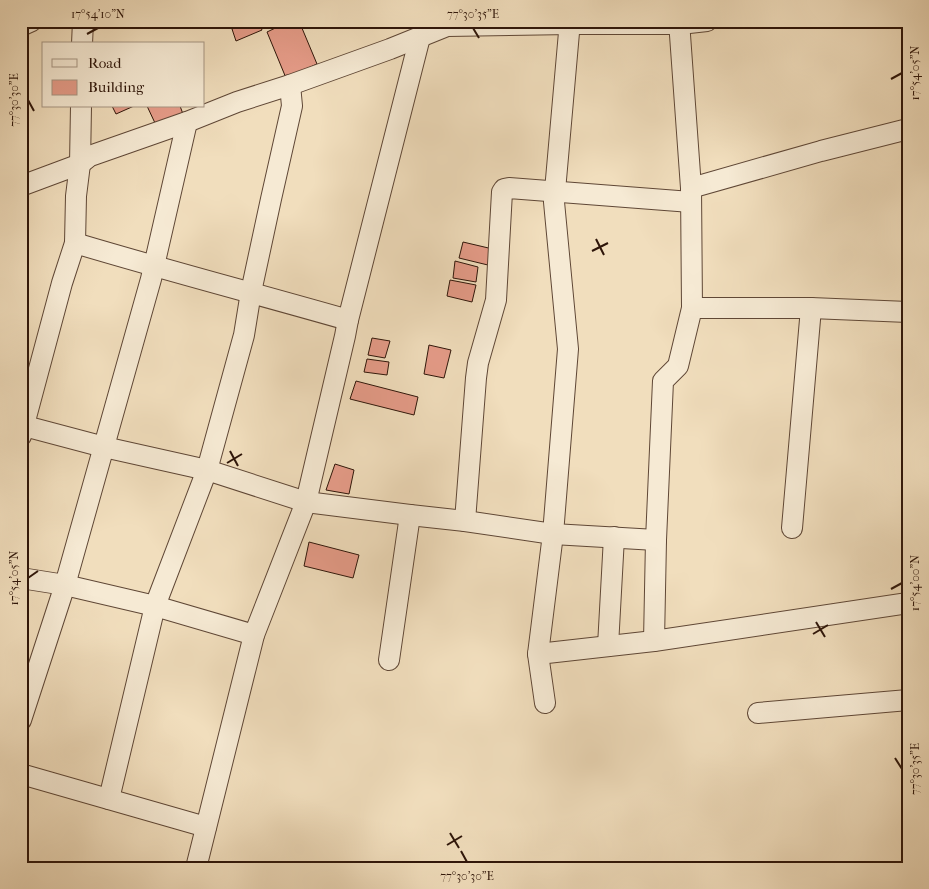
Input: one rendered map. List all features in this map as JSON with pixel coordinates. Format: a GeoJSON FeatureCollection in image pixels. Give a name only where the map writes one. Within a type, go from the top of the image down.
{"type":"FeatureCollection","features":[{"type":"Feature","properties":{"kind":"street"},"geometry":{"type":"LineString","coordinates":[[21,26],[32,21]]}},
{"type":"Feature","properties":{"kind":"street"},"geometry":{"type":"LineString","coordinates":[[82,42],[83,21]]}},
{"type":"Feature","properties":{"kind":"street"},"geometry":{"type":"LineString","coordinates":[[21,186],[80,164],[90,156],[237,102],[290,85],[420,37],[448,24],[707,21]]}},
{"type":"Feature","properties":{"kind":"street"},"geometry":{"type":"LineString","coordinates":[[545,703],[538,654],[553,534],[568,349],[554,202],[570,22]]}},
{"type":"Feature","properties":{"kind":"street"},"geometry":{"type":"LineString","coordinates":[[654,641],[663,381],[678,366],[692,308],[691,195],[679,22]]}},
{"type":"Feature","properties":{"kind":"street"},"geometry":{"type":"LineString","coordinates":[[196,868],[254,634],[306,502],[348,320],[420,37]]}},
{"type":"Feature","properties":{"kind":"street"},"geometry":{"type":"LineString","coordinates":[[109,800],[155,606],[207,470],[244,335],[251,292],[292,106],[290,85]]}},
{"type":"Feature","properties":{"kind":"street"},"geometry":{"type":"LineString","coordinates":[[81,108],[80,164],[76,196],[75,243],[62,283],[22,429],[207,470],[306,502],[465,521],[553,534],[656,540]]}},
{"type":"Feature","properties":{"kind":"street"},"geometry":{"type":"LineString","coordinates":[[21,720],[65,585],[154,266],[186,122]]}},
{"type":"Feature","properties":{"kind":"street"},"geometry":{"type":"LineString","coordinates":[[465,521],[477,370],[497,293],[502,192],[504,189],[691,195],[821,151],[908,129]]}},
{"type":"Feature","properties":{"kind":"street"},"geometry":{"type":"LineString","coordinates":[[75,243],[348,320]]}},
{"type":"Feature","properties":{"kind":"street"},"geometry":{"type":"LineString","coordinates":[[692,308],[811,308],[908,312]]}},
{"type":"Feature","properties":{"kind":"street"},"geometry":{"type":"LineString","coordinates":[[792,528],[811,308]]}},
{"type":"Feature","properties":{"kind":"street"},"geometry":{"type":"LineString","coordinates":[[389,660],[410,515]]}},
{"type":"Feature","properties":{"kind":"street"},"geometry":{"type":"LineString","coordinates":[[608,646],[614,537]]}},
{"type":"Feature","properties":{"kind":"street"},"geometry":{"type":"LineString","coordinates":[[21,578],[65,585],[155,606],[254,634]]}},
{"type":"Feature","properties":{"kind":"street"},"geometry":{"type":"LineString","coordinates":[[538,654],[654,641],[908,603]]}},
{"type":"Feature","properties":{"kind":"street"},"geometry":{"type":"LineString","coordinates":[[758,714],[908,700]]}},
{"type":"Feature","properties":{"kind":"street"},"geometry":{"type":"LineString","coordinates":[[21,774],[206,827]]}},
{"type":"Feature","properties":{"kind":"building"},"geometry":{"type":"Polygon","coordinates":[[[252,21],[258,21],[262,30],[236,41],[232,29],[252,21]]]}},
{"type":"Feature","properties":{"kind":"building"},"geometry":{"type":"Polygon","coordinates":[[[290,21],[299,21],[317,64],[286,78],[267,32],[290,21]]]}},
{"type":"Feature","properties":{"kind":"building"},"geometry":{"type":"Polygon","coordinates":[[[113,108],[130,108],[116,114],[113,108]]]}},
{"type":"Feature","properties":{"kind":"building"},"geometry":{"type":"Polygon","coordinates":[[[148,108],[181,108],[183,114],[155,123],[148,108]]]}},
{"type":"Feature","properties":{"kind":"building"},"geometry":{"type":"Polygon","coordinates":[[[463,242],[497,250],[492,266],[459,258],[463,242]]]}},
{"type":"Feature","properties":{"kind":"building"},"geometry":{"type":"Polygon","coordinates":[[[455,261],[478,267],[476,282],[453,278],[455,261]]]}},
{"type":"Feature","properties":{"kind":"building"},"geometry":{"type":"Polygon","coordinates":[[[450,280],[476,285],[472,302],[447,296],[450,280]]]}},
{"type":"Feature","properties":{"kind":"building"},"geometry":{"type":"Polygon","coordinates":[[[372,338],[390,341],[385,358],[368,355],[372,338]]]}},
{"type":"Feature","properties":{"kind":"building"},"geometry":{"type":"Polygon","coordinates":[[[429,345],[451,350],[444,378],[424,374],[429,345]]]}},
{"type":"Feature","properties":{"kind":"building"},"geometry":{"type":"Polygon","coordinates":[[[367,359],[389,362],[387,375],[364,372],[367,359]]]}},
{"type":"Feature","properties":{"kind":"building"},"geometry":{"type":"Polygon","coordinates":[[[356,381],[418,397],[414,415],[350,399],[356,381]]]}},
{"type":"Feature","properties":{"kind":"building"},"geometry":{"type":"Polygon","coordinates":[[[335,464],[354,470],[349,494],[326,490],[335,464]]]}},
{"type":"Feature","properties":{"kind":"building"},"geometry":{"type":"Polygon","coordinates":[[[309,542],[359,555],[353,578],[304,566],[309,542]]]}}]}
